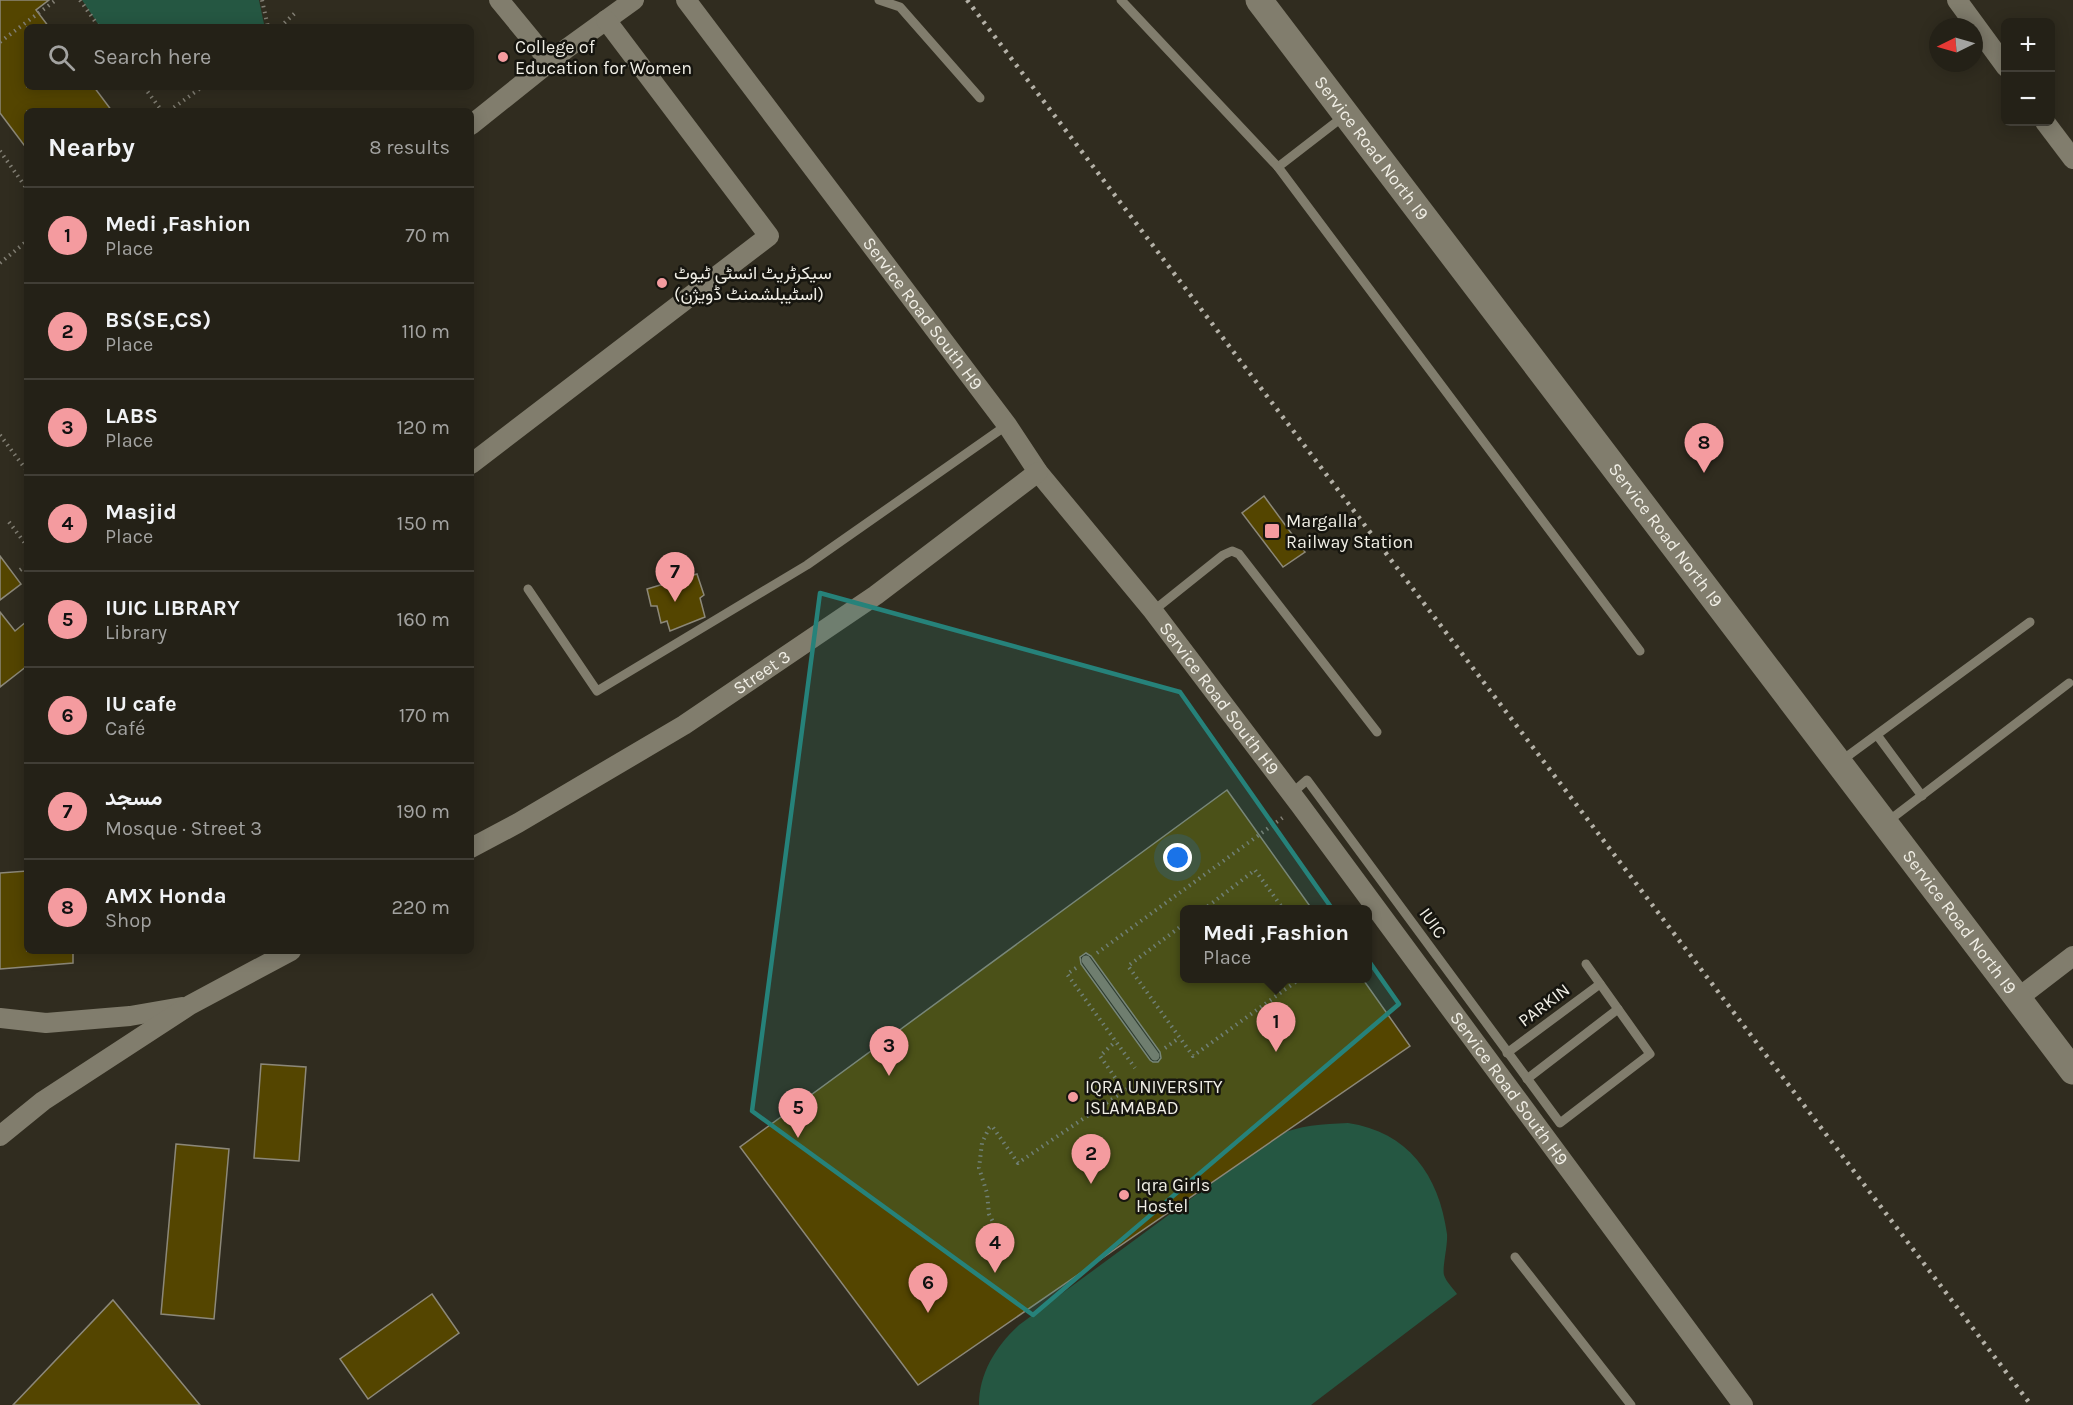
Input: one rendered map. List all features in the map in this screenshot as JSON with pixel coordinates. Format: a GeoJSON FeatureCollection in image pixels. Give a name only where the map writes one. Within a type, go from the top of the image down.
{"type":"FeatureCollection","features":[{"type":"Feature","properties":{"kind":"main road","name":"Service Road North I9"},"geometry":{"type":"LineString","coordinates":[[1259,0],[2073,1071]]}},
{"type":"Feature","properties":{"kind":"street"},"geometry":{"type":"LineString","coordinates":[[499,0],[550,62]]}},
{"type":"Feature","properties":{"kind":"street"},"geometry":{"type":"LineString","coordinates":[[474,123],[550,62],[634,0]]}},
{"type":"Feature","properties":{"kind":"street","name":"Service Road South H9"},"geometry":{"type":"LineString","coordinates":[[686,0],[1006,425],[1038,472],[1153,611],[1296,800],[1743,1405]]}},
{"type":"Feature","properties":{"kind":"street"},"geometry":{"type":"LineString","coordinates":[[1957,0],[2001,60]]}},
{"type":"Feature","properties":{"kind":"street"},"geometry":{"type":"LineString","coordinates":[[474,462],[769,236],[606,20]]}},
{"type":"Feature","properties":{"kind":"street"},"geometry":{"type":"LineString","coordinates":[[2048,126],[2073,159]]}},
{"type":"Feature","properties":{"kind":"street","name":"Street 3"},"geometry":{"type":"LineString","coordinates":[[474,846],[684,725],[876,595],[1038,472]]}},
{"type":"Feature","properties":{"kind":"street"},"geometry":{"type":"LineString","coordinates":[[0,1136],[43,1101],[190,1005],[285,954]]}},
{"type":"Feature","properties":{"kind":"street"},"geometry":{"type":"LineString","coordinates":[[2018,998],[2073,956]]}},
{"type":"Feature","properties":{"kind":"street"},"geometry":{"type":"LineString","coordinates":[[0,1018],[46,1023],[130,1016],[190,1005]]}},
{"type":"Feature","properties":{"kind":"lane"},"geometry":{"type":"LineString","coordinates":[[879,0],[904,3],[980,98]]}},
{"type":"Feature","properties":{"kind":"lane"},"geometry":{"type":"LineString","coordinates":[[1121,0],[1278,167],[1640,651]]}},
{"type":"Feature","properties":{"kind":"lane"},"geometry":{"type":"LineString","coordinates":[[1278,167],[1346,114]]}},
{"type":"Feature","properties":{"kind":"lane"},"geometry":{"type":"LineString","coordinates":[[528,589],[597,691],[807,565],[1006,425]]}},
{"type":"Feature","properties":{"kind":"lane"},"geometry":{"type":"LineString","coordinates":[[1153,611],[1223,555],[1232,551],[1239,554],[1377,732]]}},
{"type":"Feature","properties":{"kind":"lane"},"geometry":{"type":"LineString","coordinates":[[1839,763],[2030,622]]}},
{"type":"Feature","properties":{"kind":"lane"},"geometry":{"type":"LineString","coordinates":[[1885,823],[2069,683]]}},
{"type":"Feature","properties":{"kind":"lane"},"geometry":{"type":"LineString","coordinates":[[1877,735],[1922,796]]}},
{"type":"Feature","properties":{"kind":"lane","name":"IUIC"},"geometry":{"type":"LineString","coordinates":[[1296,800],[1307,780],[1560,1123],[1650,1054],[1618,1009]]}},
{"type":"Feature","properties":{"kind":"lane"},"geometry":{"type":"LineString","coordinates":[[1086,960],[1155,1056]]}},
{"type":"Feature","properties":{"kind":"lane"},"geometry":{"type":"LineString","coordinates":[[1529,1083],[1618,1009],[1586,964]]}},
{"type":"Feature","properties":{"kind":"lane","name":"PARKIN"},"geometry":{"type":"LineString","coordinates":[[1507,1053],[1600,984]]}},
{"type":"Feature","properties":{"kind":"lane"},"geometry":{"type":"LineString","coordinates":[[1515,1257],[1632,1405]]}},
{"type":"Feature","properties":{"kind":"path"},"geometry":{"type":"LineString","coordinates":[[0,42],[56,0]]}},
{"type":"Feature","properties":{"kind":"path"},"geometry":{"type":"LineString","coordinates":[[80,0],[97,24]]}},
{"type":"Feature","properties":{"kind":"path"},"geometry":{"type":"LineString","coordinates":[[262,0],[267,24]]}},
{"type":"Feature","properties":{"kind":"path"},"geometry":{"type":"LineString","coordinates":[[283,24],[295,13]]}},
{"type":"Feature","properties":{"kind":"path"},"geometry":{"type":"LineString","coordinates":[[146,90],[160,108]]}},
{"type":"Feature","properties":{"kind":"path"},"geometry":{"type":"LineString","coordinates":[[173,108],[198,90]]}},
{"type":"Feature","properties":{"kind":"path"},"geometry":{"type":"LineString","coordinates":[[0,151],[24,185]]}},
{"type":"Feature","properties":{"kind":"path"},"geometry":{"type":"LineString","coordinates":[[0,263],[24,243]]}},
{"type":"Feature","properties":{"kind":"path"},"geometry":{"type":"LineString","coordinates":[[0,435],[24,467]]}},
{"type":"Feature","properties":{"kind":"path"},"geometry":{"type":"LineString","coordinates":[[9,522],[24,542]]}},
{"type":"Feature","properties":{"kind":"path"},"geometry":{"type":"LineString","coordinates":[[20,570],[24,567]]}},
{"type":"Feature","properties":{"kind":"path"},"geometry":{"type":"LineString","coordinates":[[1135,1068],[1067,974],[1296,800]]}},
{"type":"Feature","properties":{"kind":"path"},"geometry":{"type":"LineString","coordinates":[[1208,905],[1255,870],[1281,905]]}},
{"type":"Feature","properties":{"kind":"path"},"geometry":{"type":"LineString","coordinates":[[1180,928],[1128,966],[1192,1056],[1294,983]]}},
{"type":"Feature","properties":{"kind":"path"},"geometry":{"type":"LineString","coordinates":[[1003,1242],[989,1214],[987,1193],[979,1168],[982,1143],[989,1128],[992,1126],[1018,1162],[1127,1089],[1122,1086],[1100,1056],[1116,1041]]}},
{"type":"Feature","properties":{"kind":"highlighted area"},"geometry":{"type":"Polygon","coordinates":[[[820,593],[1180,692],[1399,1004],[1033,1315],[752,1111],[820,593]]]}},
{"type":"Feature","properties":{"kind":"green space"},"geometry":{"type":"Polygon","coordinates":[[[82,0],[259,0],[264,24],[98,24],[82,0]]]}},
{"type":"Feature","properties":{"kind":"green space"},"geometry":{"type":"Polygon","coordinates":[[[1348,1123],[1388,1136],[1404,1147],[1428,1175],[1437,1193],[1447,1234],[1444,1275],[1457,1294],[1311,1405],[979,1405],[982,1382],[990,1361],[1019,1325],[1276,1136],[1302,1127],[1348,1123]]]}},
{"type":"Feature","properties":{"kind":"building"},"geometry":{"type":"Polygon","coordinates":[[[0,0],[49,0],[36,10],[47,24],[24,24],[24,90],[96,90],[110,108],[24,108],[24,145],[0,113],[0,0]]]}},
{"type":"Feature","properties":{"kind":"building"},"geometry":{"type":"Polygon","coordinates":[[[1264,496],[1305,552],[1283,567],[1242,513],[1264,496]]]}},
{"type":"Feature","properties":{"kind":"building"},"geometry":{"type":"Polygon","coordinates":[[[0,556],[21,584],[0,600],[0,556]]]}},
{"type":"Feature","properties":{"kind":"building"},"geometry":{"type":"Polygon","coordinates":[[[697,574],[704,595],[700,598],[705,617],[670,631],[667,621],[661,623],[657,606],[651,606],[647,589],[697,574]]]}},
{"type":"Feature","properties":{"kind":"building"},"geometry":{"type":"Polygon","coordinates":[[[0,612],[15,631],[24,624],[24,668],[0,687],[0,612]]]}},
{"type":"Feature","properties":{"kind":"building","name":"IQRA UNIVERSITY ISLAMABAD"},"geometry":{"type":"Polygon","coordinates":[[[1227,790],[1309,905],[1180,905],[1180,983],[1366,983],[1410,1046],[918,1385],[740,1147],[1227,790]],[[1086,953],[1080,957],[1081,964],[1150,1060],[1158,1062],[1161,1058],[1160,1052],[1091,956],[1086,953]]]}},
{"type":"Feature","properties":{"kind":"building"},"geometry":{"type":"Polygon","coordinates":[[[24,871],[24,954],[73,954],[73,963],[0,969],[0,873],[24,871]]]}},
{"type":"Feature","properties":{"kind":"building"},"geometry":{"type":"Polygon","coordinates":[[[261,1064],[306,1067],[299,1161],[254,1158],[261,1064]]]}},
{"type":"Feature","properties":{"kind":"building"},"geometry":{"type":"Polygon","coordinates":[[[176,1144],[229,1149],[214,1319],[161,1314],[176,1144]]]}},
{"type":"Feature","properties":{"kind":"building"},"geometry":{"type":"Polygon","coordinates":[[[432,1294],[459,1333],[368,1399],[340,1359],[432,1294]]]}},
{"type":"Feature","properties":{"kind":"building"},"geometry":{"type":"Polygon","coordinates":[[[113,1300],[200,1405],[13,1405],[113,1300]]]}},
{"type":"Feature","properties":{"kind":"railway"},"geometry":{"type":"LineString","coordinates":[[967,0],[2031,1405]]}},
{"type":"Feature","properties":{"kind":"place","name":"College of Education for Women"},"geometry":{"type":"Point","coordinates":[503,57]}},
{"type":"Feature","properties":{"kind":"place","name":"سیکرٹریٹ انسٹی ٹیوٹ (اسٹیبلشمنٹ ڈویژن)"},"geometry":{"type":"Point","coordinates":[662,283]}},
{"type":"Feature","properties":{"kind":"place","name":"AMX Honda"},"geometry":{"type":"Point","coordinates":[1704,473]}},
{"type":"Feature","properties":{"kind":"place","name":"Margalla Railway Station"},"geometry":{"type":"Point","coordinates":[1272,531]}},
{"type":"Feature","properties":{"kind":"place","name":"مسجد"},"geometry":{"type":"Point","coordinates":[675,602]}},
{"type":"Feature","properties":{"kind":"place","name":"Medi ,Fashion"},"geometry":{"type":"Point","coordinates":[1276,1052]}},
{"type":"Feature","properties":{"kind":"place","name":"LABS"},"geometry":{"type":"Point","coordinates":[889,1076]}},
{"type":"Feature","properties":{"kind":"place","name":"IQRA UNIVERSITY ISLAMABAD"},"geometry":{"type":"Point","coordinates":[1073,1097]}},
{"type":"Feature","properties":{"kind":"place","name":"IUIC LIBRARY"},"geometry":{"type":"Point","coordinates":[798,1138]}},
{"type":"Feature","properties":{"kind":"place","name":"BS(SE,CS)"},"geometry":{"type":"Point","coordinates":[1091,1184]}},
{"type":"Feature","properties":{"kind":"place","name":"Iqra Girls Hostel"},"geometry":{"type":"Point","coordinates":[1124,1195]}},
{"type":"Feature","properties":{"kind":"place","name":"Masjid"},"geometry":{"type":"Point","coordinates":[995,1273]}},
{"type":"Feature","properties":{"kind":"place","name":"IU cafe"},"geometry":{"type":"Point","coordinates":[928,1313]}}]}
